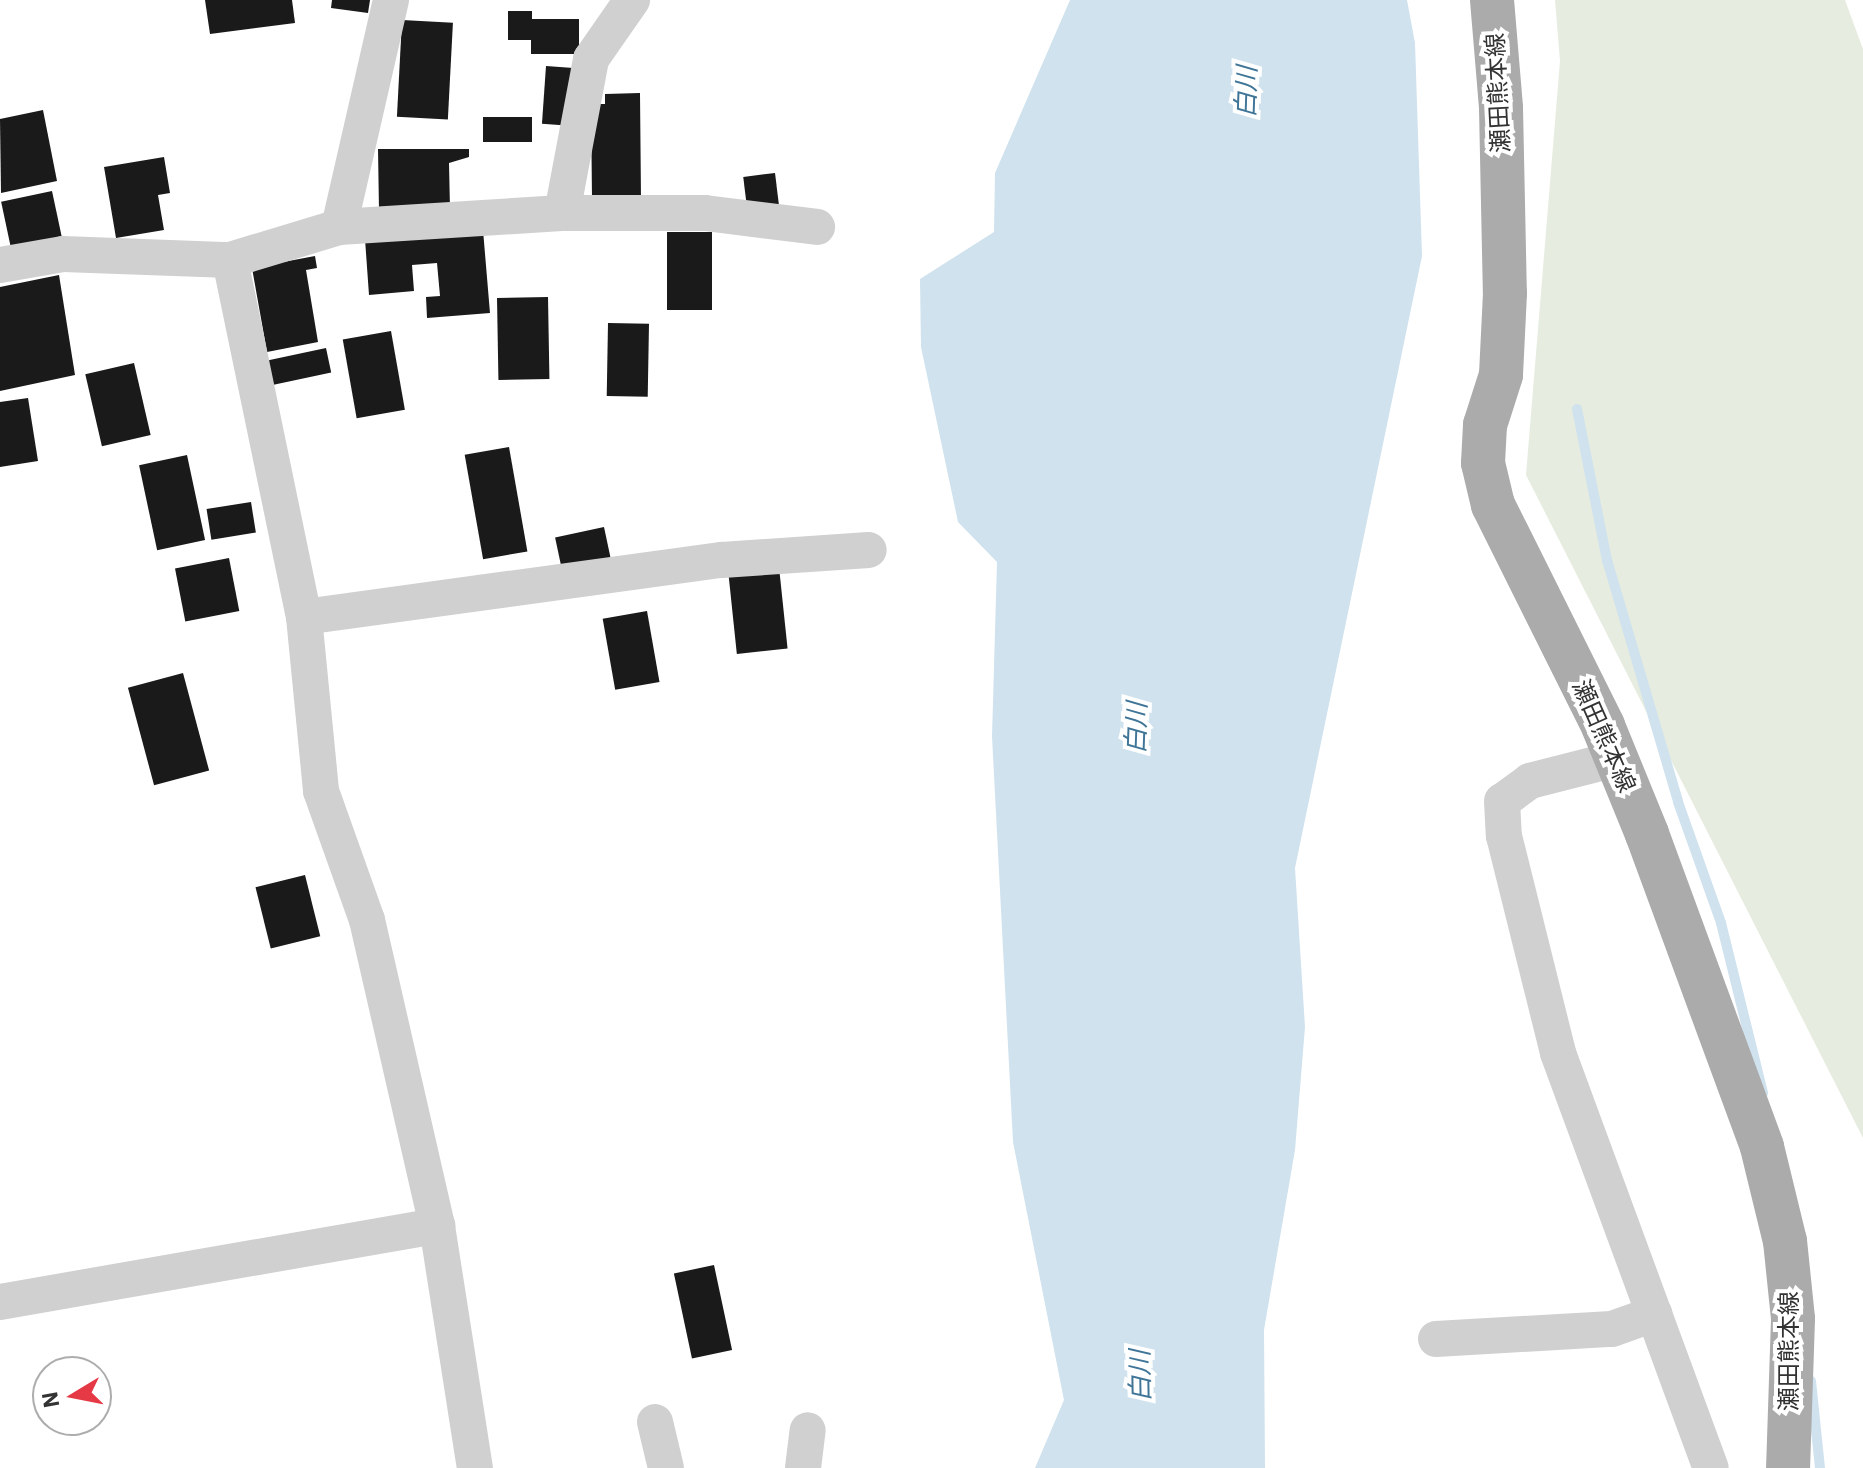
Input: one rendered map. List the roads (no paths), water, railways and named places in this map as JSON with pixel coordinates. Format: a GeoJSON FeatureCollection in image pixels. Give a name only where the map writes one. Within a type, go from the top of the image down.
{"type":"FeatureCollection","features":[{"type":"Feature","properties":{"kind":"main road","name":"瀬田熊本線"},"geometry":{"type":"LineString","coordinates":[[1492,0],[1501,108],[1505,293],[1501,375],[1485,425],[1483,463],[1493,505],[1616,759],[1742,1091],[1785,1241],[1793,1319],[1788,1468]]}},
{"type":"Feature","properties":{"kind":"street"},"geometry":{"type":"LineString","coordinates":[[339,227],[391,0]]}},
{"type":"Feature","properties":{"kind":"street"},"geometry":{"type":"LineString","coordinates":[[562,213],[591,59],[632,0]]}},
{"type":"Feature","properties":{"kind":"street"},"geometry":{"type":"LineString","coordinates":[[0,265],[63,254],[230,260],[339,227],[562,213],[705,213],[817,227]]}},
{"type":"Feature","properties":{"kind":"street"},"geometry":{"type":"LineString","coordinates":[[230,260],[304,617],[321,791],[367,920],[437,1226],[475,1468]]}},
{"type":"Feature","properties":{"kind":"street"},"geometry":{"type":"LineString","coordinates":[[304,617],[722,560],[869,550]]}},
{"type":"Feature","properties":{"kind":"street"},"geometry":{"type":"LineString","coordinates":[[1616,759],[1530,781],[1502,801],[1504,836],[1558,1053],[1711,1468]]}},
{"type":"Feature","properties":{"kind":"street"},"geometry":{"type":"LineString","coordinates":[[0,1302],[437,1226]]}},
{"type":"Feature","properties":{"kind":"street"},"geometry":{"type":"LineString","coordinates":[[1436,1339],[1612,1329],[1654,1314]]}},
{"type":"Feature","properties":{"kind":"street"},"geometry":{"type":"LineString","coordinates":[[655,1422],[666,1468]]}},
{"type":"Feature","properties":{"kind":"street"},"geometry":{"type":"LineString","coordinates":[[803,1468],[808,1430]]}},
{"type":"Feature","properties":{"kind":"water","name":"白川"},"geometry":{"type":"Polygon","coordinates":[[[1070,0],[1407,0],[1415,43],[1422,256],[1295,868],[1305,1027],[1295,1150],[1264,1330],[1265,1468],[1035,1468],[1064,1400],[1013,1142],[992,736],[997,562],[958,522],[921,347],[920,279],[994,232],[995,173],[1070,0]]]}},
{"type":"Feature","properties":{"kind":"waterway"},"geometry":{"type":"LineString","coordinates":[[1577,409],[1607,560],[1678,802],[1721,923],[1763,1093]]}},
{"type":"Feature","properties":{"kind":"waterway"},"geometry":{"type":"LineString","coordinates":[[1811,1381],[1820,1468]]}}]}
